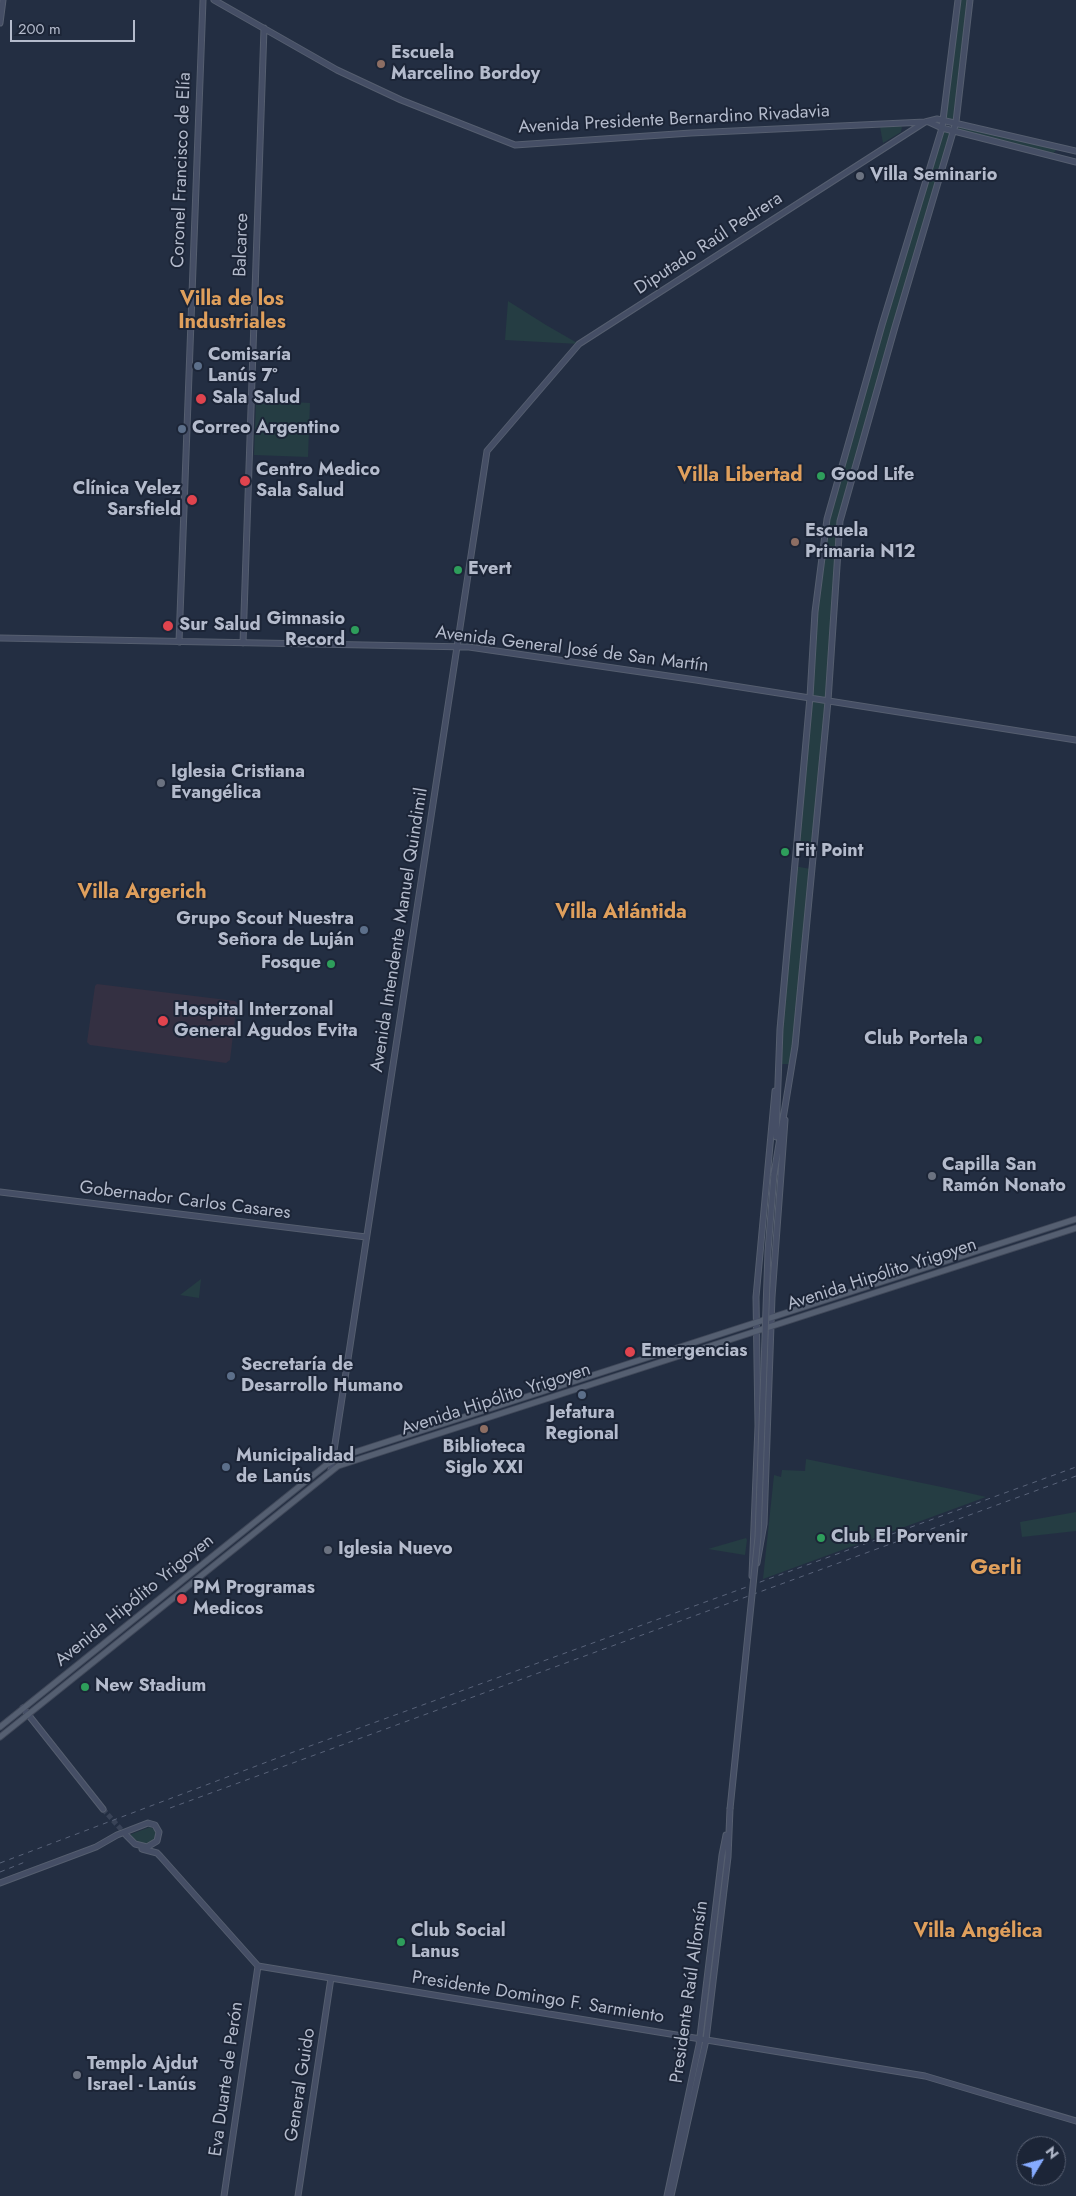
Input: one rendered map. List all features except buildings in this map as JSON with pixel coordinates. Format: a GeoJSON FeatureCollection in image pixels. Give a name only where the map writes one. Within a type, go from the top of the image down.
{"type":"FeatureCollection","features":[{"type":"Feature","properties":{"kind":"main road"},"geometry":{"type":"LineString","coordinates":[[0,23],[3,0]]}},
{"type":"Feature","properties":{"kind":"main road","name":"Coronel Francisco de Elía"},"geometry":{"type":"LineString","coordinates":[[180,642],[203,0]]}},
{"type":"Feature","properties":{"kind":"main road","name":"Avenida Presidente Bernardino Rivadavia"},"geometry":{"type":"LineString","coordinates":[[214,0],[328,65],[393,96],[515,145],[710,132],[927,122],[938,119],[1076,151]]}},
{"type":"Feature","properties":{"kind":"main road"},"geometry":{"type":"LineString","coordinates":[[776,1158],[777,1082],[810,697],[814,612],[827,519],[871,362],[942,128],[958,0]]}},
{"type":"Feature","properties":{"kind":"main road"},"geometry":{"type":"LineString","coordinates":[[752,1584],[759,1518],[768,1251],[774,1174],[795,1046],[828,701],[840,521],[892,336],[954,132],[970,0]]}},
{"type":"Feature","properties":{"kind":"main road","name":"Balcarce"},"geometry":{"type":"LineString","coordinates":[[243,643],[264,28]]}},
{"type":"Feature","properties":{"kind":"main road","name":"Avenida Presidente Bernardino Rivadavia"},"geometry":{"type":"LineString","coordinates":[[927,122],[954,132],[1076,162]]}},
{"type":"Feature","properties":{"kind":"main road","name":"Diputado Raúl Pedrera"},"geometry":{"type":"LineString","coordinates":[[523,408],[579,344],[927,122]]}},
{"type":"Feature","properties":{"kind":"main road","name":"Avenida Intendente Manuel Quindimil"},"geometry":{"type":"LineString","coordinates":[[331,1470],[485,455],[489,447],[523,408]]}},
{"type":"Feature","properties":{"kind":"main road","name":"Avenida General José de San Martín"},"geometry":{"type":"LineString","coordinates":[[0,638],[457,646],[810,697],[1076,740]]}},
{"type":"Feature","properties":{"kind":"main road"},"geometry":{"type":"LineString","coordinates":[[752,1584],[758,1412],[756,1322],[771,1117],[777,1082]]}},
{"type":"Feature","properties":{"kind":"main road"},"geometry":{"type":"LineString","coordinates":[[752,1584],[764,1528],[771,1325],[786,1102]]}},
{"type":"Feature","properties":{"kind":"main road","name":"Gobernador Carlos Casares"},"geometry":{"type":"LineString","coordinates":[[0,1192],[366,1236]]}},
{"type":"Feature","properties":{"kind":"main road","name":"Avenida Hipólito Yrigoyen"},"geometry":{"type":"LineString","coordinates":[[0,1727],[332,1460],[1076,1219]]}},
{"type":"Feature","properties":{"kind":"main road","name":"Avenida Hipólito Yrigoyen"},"geometry":{"type":"LineString","coordinates":[[0,1737],[331,1470],[344,1463],[1076,1228]]}},
{"type":"Feature","properties":{"kind":"main road","name":"Presidente Raúl Alfonsín"},"geometry":{"type":"LineString","coordinates":[[672,2196],[703,2039],[728,1856],[729,1820],[752,1584]]}},
{"type":"Feature","properties":{"kind":"main road"},"geometry":{"type":"LineString","coordinates":[[23,1708],[104,1809]]}},
{"type":"Feature","properties":{"kind":"main road"},"geometry":{"type":"LineString","coordinates":[[0,1883],[96,1847],[117,1835],[148,1823],[155,1825],[159,1832],[157,1841],[151,1846],[138,1846],[125,1837],[137,1848],[155,1852],[160,1856],[258,1966]]}},
{"type":"Feature","properties":{"kind":"main road","name":"Presidente Domingo F. Sarmiento"},"geometry":{"type":"LineString","coordinates":[[258,1966],[925,2076],[1076,2121]]}},
{"type":"Feature","properties":{"kind":"main road","name":"Eva Duarte de Perón"},"geometry":{"type":"LineString","coordinates":[[224,2196],[258,1966]]}},
{"type":"Feature","properties":{"kind":"main road","name":"General Guido"},"geometry":{"type":"LineString","coordinates":[[298,2196],[331,1978]]}},
{"type":"Feature","properties":{"kind":"main road","name":"Presidente Raúl Alfonsín"},"geometry":{"type":"LineString","coordinates":[[667,2196],[703,2039]]}},
{"type":"Feature","properties":{"kind":"shaded area","name":"Hospital Interzonal General Agudos Evita"},"geometry":{"type":"Polygon","coordinates":[[[97,984],[235,1001],[237,1003],[230,1060],[226,1063],[90,1045],[87,1042],[95,986],[97,984]]]}},
{"type":"Feature","properties":{"kind":"green space"},"geometry":{"type":"Polygon","coordinates":[[[958,0],[970,0],[956,122],[944,120],[958,0]]]}},
{"type":"Feature","properties":{"kind":"green space"},"geometry":{"type":"Polygon","coordinates":[[[898,125],[902,127],[901,132],[883,143],[880,127],[898,125]]]}},
{"type":"Feature","properties":{"kind":"green space"},"geometry":{"type":"Polygon","coordinates":[[[958,126],[1054,148],[1056,151],[1052,154],[959,131],[958,126]]]}},
{"type":"Feature","properties":{"kind":"green space"},"geometry":{"type":"Polygon","coordinates":[[[942,128],[954,132],[840,521],[831,660],[813,847],[797,846],[815,612],[827,519],[942,128]]]}},
{"type":"Feature","properties":{"kind":"green space"},"geometry":{"type":"Polygon","coordinates":[[[508,301],[546,325],[579,344],[505,340],[508,301]]]}},
{"type":"Feature","properties":{"kind":"green space"},"geometry":{"type":"Polygon","coordinates":[[[256,400],[310,403],[308,457],[254,455],[256,400]]]}},
{"type":"Feature","properties":{"kind":"green space"},"geometry":{"type":"Polygon","coordinates":[[[794,866],[811,869],[791,1064],[778,1064],[794,866]]]}},
{"type":"Feature","properties":{"kind":"green space"},"geometry":{"type":"Polygon","coordinates":[[[201,1279],[199,1298],[180,1295],[201,1279]]]}},
{"type":"Feature","properties":{"kind":"green space","name":"Club El Porvenir"},"geometry":{"type":"Polygon","coordinates":[[[806,1459],[986,1497],[763,1579],[774,1475],[781,1477],[782,1470],[805,1471],[806,1459]]]}},
{"type":"Feature","properties":{"kind":"green space"},"geometry":{"type":"Polygon","coordinates":[[[1076,1512],[1076,1531],[1022,1537],[1020,1522],[1076,1512]]]}},
{"type":"Feature","properties":{"kind":"green space"},"geometry":{"type":"Polygon","coordinates":[[[746,1538],[745,1555],[708,1549],[746,1538]]]}},
{"type":"Feature","properties":{"kind":"green space"},"geometry":{"type":"Polygon","coordinates":[[[150,1827],[155,1830],[156,1835],[154,1841],[146,1845],[129,1835],[150,1827]]]}},
{"type":"Feature","properties":{"kind":"tunnel"},"geometry":{"type":"LineString","coordinates":[[103,1809],[126,1835]]}},
{"type":"Feature","properties":{"kind":"railway"},"geometry":{"type":"LineString","coordinates":[[0,1863],[288,1754],[1076,1467]]}},
{"type":"Feature","properties":{"kind":"railway"},"geometry":{"type":"LineString","coordinates":[[170,1808],[1076,1476]]}},
{"type":"Feature","properties":{"kind":"railway"},"geometry":{"type":"LineString","coordinates":[[0,1872],[25,1862]]}},
{"type":"Feature","properties":{"kind":"place","name":"Escuela Marcelino Bordoy"},"geometry":{"type":"Point","coordinates":[381,64]}},
{"type":"Feature","properties":{"kind":"place","name":"Villa Seminario"},"geometry":{"type":"Point","coordinates":[860,176]}},
{"type":"Feature","properties":{"kind":"place","name":"Comisaría Lanús 7°"},"geometry":{"type":"Point","coordinates":[198,366]}},
{"type":"Feature","properties":{"kind":"place","name":"Sala Salud"},"geometry":{"type":"Point","coordinates":[201,399]}},
{"type":"Feature","properties":{"kind":"place","name":"Correo Argentino"},"geometry":{"type":"Point","coordinates":[182,429]}},
{"type":"Feature","properties":{"kind":"place","name":"Good Life"},"geometry":{"type":"Point","coordinates":[821,476]}},
{"type":"Feature","properties":{"kind":"place","name":"Centro Medico Sala Salud"},"geometry":{"type":"Point","coordinates":[245,481]}},
{"type":"Feature","properties":{"kind":"place","name":"Clínica Velez Sarsfield"},"geometry":{"type":"Point","coordinates":[192,500]}},
{"type":"Feature","properties":{"kind":"place","name":"Escuela Primaria N12"},"geometry":{"type":"Point","coordinates":[795,542]}},
{"type":"Feature","properties":{"kind":"place","name":"Evert"},"geometry":{"type":"Point","coordinates":[458,570]}},
{"type":"Feature","properties":{"kind":"place","name":"Sur Salud"},"geometry":{"type":"Point","coordinates":[168,626]}},
{"type":"Feature","properties":{"kind":"place","name":"Gimnasio Record"},"geometry":{"type":"Point","coordinates":[355,630]}},
{"type":"Feature","properties":{"kind":"place","name":"Iglesia Cristiana Evangélica"},"geometry":{"type":"Point","coordinates":[161,783]}},
{"type":"Feature","properties":{"kind":"place","name":"Fit Point"},"geometry":{"type":"Point","coordinates":[785,852]}},
{"type":"Feature","properties":{"kind":"place","name":"Grupo Scout Nuestra Señora de Luján"},"geometry":{"type":"Point","coordinates":[364,930]}},
{"type":"Feature","properties":{"kind":"place","name":"Fosque"},"geometry":{"type":"Point","coordinates":[331,964]}},
{"type":"Feature","properties":{"kind":"place","name":"Hospital Interzonal General Agudos Evita"},"geometry":{"type":"Point","coordinates":[163,1021]}},
{"type":"Feature","properties":{"kind":"place","name":"Club Portela"},"geometry":{"type":"Point","coordinates":[978,1040]}},
{"type":"Feature","properties":{"kind":"place","name":"Capilla San Ramón Nonato"},"geometry":{"type":"Point","coordinates":[932,1176]}},
{"type":"Feature","properties":{"kind":"place","name":"Emergencias"},"geometry":{"type":"Point","coordinates":[630,1352]}},
{"type":"Feature","properties":{"kind":"place","name":"Secretaría de Desarrollo Humano"},"geometry":{"type":"Point","coordinates":[231,1376]}},
{"type":"Feature","properties":{"kind":"place","name":"Jefatura Regional"},"geometry":{"type":"Point","coordinates":[582,1395]}},
{"type":"Feature","properties":{"kind":"place","name":"Biblioteca Siglo XXI"},"geometry":{"type":"Point","coordinates":[484,1429]}},
{"type":"Feature","properties":{"kind":"place","name":"Municipalidad de Lanús"},"geometry":{"type":"Point","coordinates":[226,1467]}},
{"type":"Feature","properties":{"kind":"place","name":"Club El Porvenir"},"geometry":{"type":"Point","coordinates":[821,1538]}},
{"type":"Feature","properties":{"kind":"place","name":"Iglesia Nuevo"},"geometry":{"type":"Point","coordinates":[328,1550]}},
{"type":"Feature","properties":{"kind":"place","name":"PM Programas Medicos"},"geometry":{"type":"Point","coordinates":[182,1599]}},
{"type":"Feature","properties":{"kind":"place","name":"New Stadium"},"geometry":{"type":"Point","coordinates":[85,1687]}},
{"type":"Feature","properties":{"kind":"place","name":"Club Social Lanus"},"geometry":{"type":"Point","coordinates":[401,1942]}},
{"type":"Feature","properties":{"kind":"place","name":"Templo Ajdut Israel - Lanús"},"geometry":{"type":"Point","coordinates":[77,2075]}},
{"type":"Feature","properties":{"kind":"district","name":"Villa de los Industriales"},"geometry":{"type":"Point","coordinates":[232,312]}},
{"type":"Feature","properties":{"kind":"district","name":"Villa Libertad"},"geometry":{"type":"Point","coordinates":[740,476]}},
{"type":"Feature","properties":{"kind":"district","name":"Villa Argerich"},"geometry":{"type":"Point","coordinates":[142,893]}},
{"type":"Feature","properties":{"kind":"district","name":"Villa Atlántida"},"geometry":{"type":"Point","coordinates":[621,913]}},
{"type":"Feature","properties":{"kind":"district","name":"Gerli"},"geometry":{"type":"Point","coordinates":[996,1569]}},
{"type":"Feature","properties":{"kind":"district","name":"Villa Angélica"},"geometry":{"type":"Point","coordinates":[978,1932]}}]}
